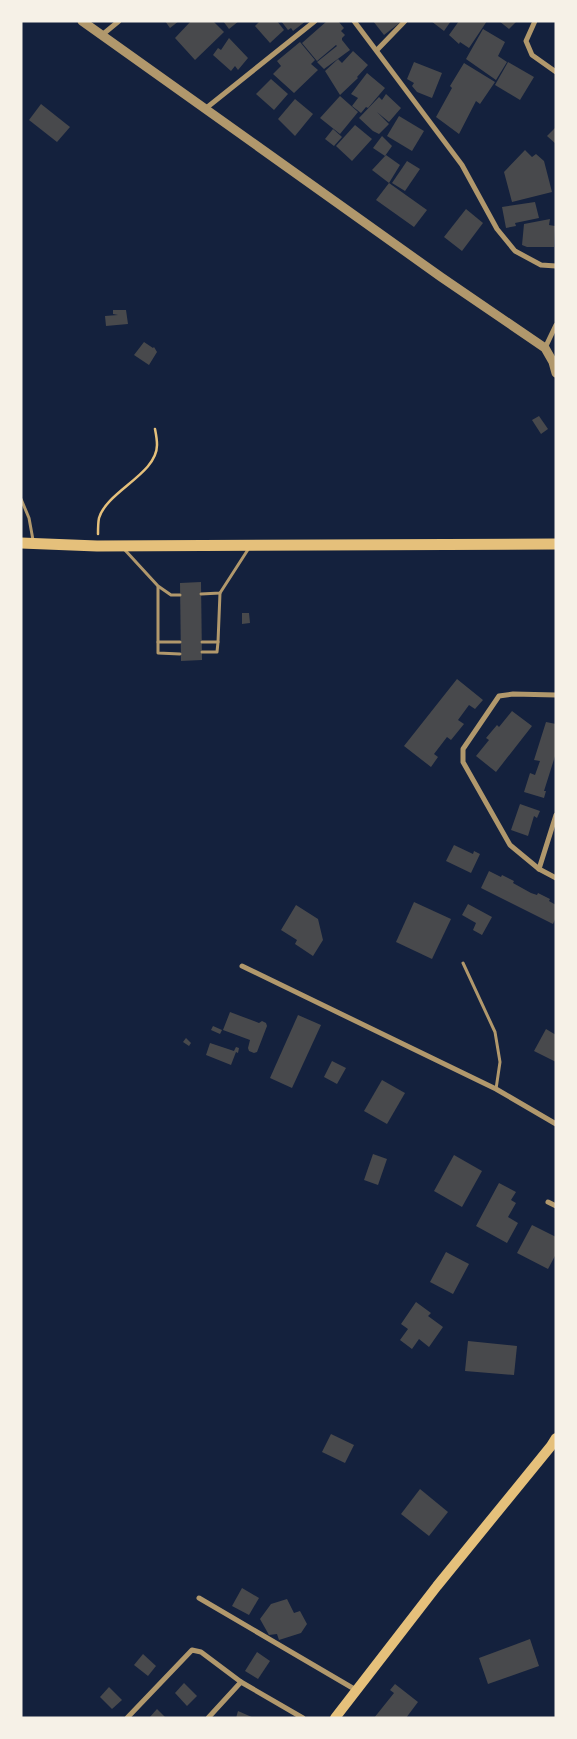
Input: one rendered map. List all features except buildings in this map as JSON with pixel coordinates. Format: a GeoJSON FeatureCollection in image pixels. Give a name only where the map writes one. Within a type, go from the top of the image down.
{"type":"FeatureCollection","features":[{"type":"Feature","properties":{"kind":"main road"},"geometry":{"type":"LineString","coordinates":[[21,543],[97,546],[556,544]]}},
{"type":"Feature","properties":{"kind":"main road"},"geometry":{"type":"LineString","coordinates":[[335,1718],[436,1586],[556,1438]]}},
{"type":"Feature","properties":{"kind":"street"},"geometry":{"type":"LineString","coordinates":[[82,21],[545,348],[553,362],[556,373]]}},
{"type":"Feature","properties":{"kind":"street"},"geometry":{"type":"LineString","coordinates":[[102,34],[119,21]]}},
{"type":"Feature","properties":{"kind":"street"},"geometry":{"type":"LineString","coordinates":[[205,109],[316,21]]}},
{"type":"Feature","properties":{"kind":"street"},"geometry":{"type":"LineString","coordinates":[[354,21],[462,165],[497,229],[515,251],[541,265],[556,266]]}},
{"type":"Feature","properties":{"kind":"street"},"geometry":{"type":"LineString","coordinates":[[377,50],[405,21]]}},
{"type":"Feature","properties":{"kind":"street"},"geometry":{"type":"LineString","coordinates":[[535,21],[526,41],[532,55],[556,72]]}},
{"type":"Feature","properties":{"kind":"street"},"geometry":{"type":"LineString","coordinates":[[545,348],[556,325]]}},
{"type":"Feature","properties":{"kind":"street"},"geometry":{"type":"LineString","coordinates":[[556,695],[513,694],[499,696],[463,748],[463,762],[510,845],[539,869],[556,878]]}},
{"type":"Feature","properties":{"kind":"street"},"geometry":{"type":"LineString","coordinates":[[539,869],[556,815]]}},
{"type":"Feature","properties":{"kind":"street"},"geometry":{"type":"LineString","coordinates":[[242,966],[496,1089],[556,1124]]}},
{"type":"Feature","properties":{"kind":"street"},"geometry":{"type":"LineString","coordinates":[[548,1202],[556,1206]]}},
{"type":"Feature","properties":{"kind":"street"},"geometry":{"type":"LineString","coordinates":[[198,1598],[356,1690]]}},
{"type":"Feature","properties":{"kind":"street"},"geometry":{"type":"LineString","coordinates":[[127,1718],[192,1650],[201,1652],[240,1682],[302,1718]]}},
{"type":"Feature","properties":{"kind":"street"},"geometry":{"type":"LineString","coordinates":[[208,1718],[240,1682]]}},
{"type":"Feature","properties":{"kind":"lane"},"geometry":{"type":"LineString","coordinates":[[21,499],[29,518],[34,543]]}},
{"type":"Feature","properties":{"kind":"lane"},"geometry":{"type":"LineString","coordinates":[[120,545],[158,586],[171,595],[180,595]]}},
{"type":"Feature","properties":{"kind":"lane"},"geometry":{"type":"LineString","coordinates":[[202,652],[217,652],[220,593],[250,545]]}},
{"type":"Feature","properties":{"kind":"lane"},"geometry":{"type":"LineString","coordinates":[[158,586],[158,653],[180,654]]}},
{"type":"Feature","properties":{"kind":"lane"},"geometry":{"type":"LineString","coordinates":[[201,594],[220,593]]}},
{"type":"Feature","properties":{"kind":"lane"},"geometry":{"type":"LineString","coordinates":[[158,642],[180,642]]}},
{"type":"Feature","properties":{"kind":"lane"},"geometry":{"type":"LineString","coordinates":[[202,642],[218,642]]}},
{"type":"Feature","properties":{"kind":"lane"},"geometry":{"type":"LineString","coordinates":[[463,963],[495,1032],[500,1062],[496,1089]]}},
{"type":"Feature","properties":{"kind":"path"},"geometry":{"type":"LineString","coordinates":[[97,546],[99,517],[110,500],[151,462],[158,447],[155,429]]}}]}
